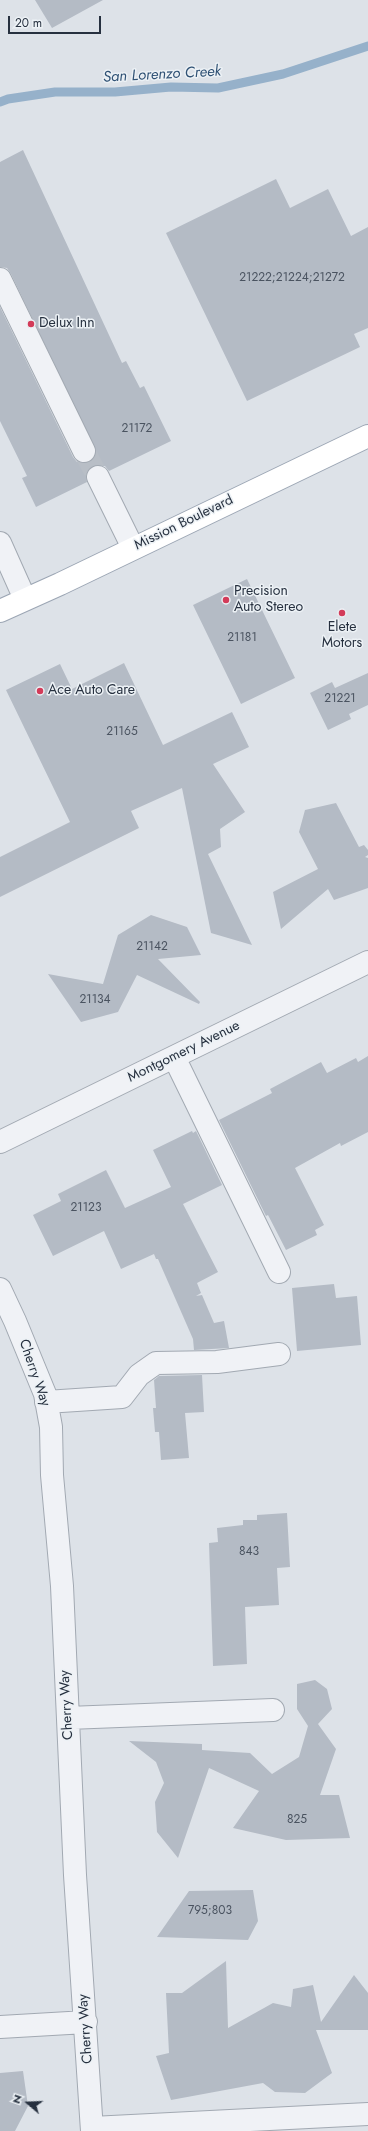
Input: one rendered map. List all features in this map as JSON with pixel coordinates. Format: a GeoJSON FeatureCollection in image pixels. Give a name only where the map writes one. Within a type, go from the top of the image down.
{"type":"FeatureCollection","features":[{"type":"Feature","properties":{"kind":"main road","name":"Mission Boulevard"},"geometry":{"type":"LineString","coordinates":[[0,611],[60,584],[368,436]]}},
{"type":"Feature","properties":{"kind":"street"},"geometry":{"type":"LineString","coordinates":[[0,279],[84,451]]}},
{"type":"Feature","properties":{"kind":"street"},"geometry":{"type":"LineString","coordinates":[[98,477],[133,548]]}},
{"type":"Feature","properties":{"kind":"street"},"geometry":{"type":"LineString","coordinates":[[0,543],[25,599]]}},
{"type":"Feature","properties":{"kind":"street","name":"Montgomery Avenue"},"geometry":{"type":"LineString","coordinates":[[0,1142],[368,962]]}},
{"type":"Feature","properties":{"kind":"street"},"geometry":{"type":"LineString","coordinates":[[174,1057],[280,1272]]}},
{"type":"Feature","properties":{"kind":"street","name":"Cherry Way"},"geometry":{"type":"LineString","coordinates":[[0,1289],[15,1320],[46,1402],[51,1427],[68,1718],[74,1875],[86,2022],[92,2130]]}},
{"type":"Feature","properties":{"kind":"street"},"geometry":{"type":"LineString","coordinates":[[46,1402],[122,1397],[139,1375],[156,1363],[217,1362],[279,1354]]}},
{"type":"Feature","properties":{"kind":"street"},"geometry":{"type":"LineString","coordinates":[[68,1718],[273,1710]]}},
{"type":"Feature","properties":{"kind":"street"},"geometry":{"type":"LineString","coordinates":[[0,2027],[86,2022]]}},
{"type":"Feature","properties":{"kind":"street"},"geometry":{"type":"LineString","coordinates":[[92,2130],[368,2114]]}},
{"type":"Feature","properties":{"kind":"building"},"geometry":{"type":"Polygon","coordinates":[[[35,0],[103,0],[52,28],[35,0]]]}},
{"type":"Feature","properties":{"kind":"building"},"geometry":{"type":"Polygon","coordinates":[[[23,150],[122,363],[126,361],[140,388],[144,386],[171,441],[109,471],[105,466],[93,466],[87,470],[87,482],[36,507],[22,478],[27,476],[0,421],[0,307],[73,457],[77,462],[89,462],[94,458],[96,451],[11,274],[7,268],[0,267],[0,162],[23,150]]]}},
{"type":"Feature","properties":{"kind":"building"},"geometry":{"type":"Polygon","coordinates":[[[276,179],[290,208],[328,189],[351,236],[368,227],[368,328],[354,334],[360,347],[247,401],[166,233],[276,179]]]}},
{"type":"Feature","properties":{"kind":"building"},"geometry":{"type":"Polygon","coordinates":[[[247,579],[295,678],[241,704],[193,605],[247,579]]]}},
{"type":"Feature","properties":{"kind":"building"},"geometry":{"type":"Polygon","coordinates":[[[124,663],[163,745],[232,712],[249,747],[213,764],[245,812],[220,829],[221,847],[208,854],[252,945],[211,933],[182,788],[131,811],[139,828],[0,897],[0,857],[70,822],[6,690],[60,664],[72,689],[124,663]]]}},
{"type":"Feature","properties":{"kind":"building"},"geometry":{"type":"Polygon","coordinates":[[[368,673],[368,705],[349,714],[351,719],[328,730],[310,693],[332,682],[335,688],[368,673]]]}},
{"type":"Feature","properties":{"kind":"building"},"geometry":{"type":"Polygon","coordinates":[[[336,803],[359,847],[364,845],[368,850],[368,855],[365,857],[368,858],[368,888],[334,900],[328,889],[281,929],[273,892],[318,869],[299,832],[305,810],[336,803]]]}},
{"type":"Feature","properties":{"kind":"building"},"geometry":{"type":"Polygon","coordinates":[[[151,915],[187,927],[201,955],[158,959],[200,1002],[199,1004],[137,975],[118,1012],[81,1022],[48,974],[103,984],[118,935],[151,915]]]}},
{"type":"Feature","properties":{"kind":"building"},"geometry":{"type":"Polygon","coordinates":[[[368,1056],[368,1132],[341,1146],[340,1143],[295,1168],[324,1225],[315,1230],[317,1235],[286,1250],[268,1215],[266,1216],[219,1120],[272,1093],[270,1089],[321,1062],[327,1073],[356,1058],[358,1062],[368,1056]]]}},
{"type":"Feature","properties":{"kind":"building"},"geometry":{"type":"Polygon","coordinates":[[[192,1131],[193,1133],[196,1131],[222,1185],[183,1204],[218,1272],[197,1283],[201,1293],[196,1296],[202,1295],[214,1323],[224,1321],[229,1348],[194,1350],[193,1339],[158,1259],[156,1259],[154,1254],[121,1269],[104,1231],[53,1256],[33,1215],[61,1201],[58,1194],[106,1170],[125,1208],[171,1187],[153,1150],[192,1131]]]}},
{"type":"Feature","properties":{"kind":"building"},"geometry":{"type":"Polygon","coordinates":[[[334,1284],[336,1298],[357,1296],[361,1345],[297,1351],[292,1288],[334,1284]]]}},
{"type":"Feature","properties":{"kind":"building"},"geometry":{"type":"Polygon","coordinates":[[[202,1375],[204,1412],[185,1413],[189,1458],[161,1460],[159,1432],[155,1432],[153,1408],[156,1408],[154,1380],[159,1376],[202,1375]]]}},
{"type":"Feature","properties":{"kind":"building"},"geometry":{"type":"Polygon","coordinates":[[[287,1513],[290,1567],[277,1568],[279,1605],[245,1607],[247,1664],[213,1666],[209,1543],[218,1542],[217,1528],[243,1525],[243,1520],[257,1520],[257,1515],[287,1513]]]}},
{"type":"Feature","properties":{"kind":"building"},"geometry":{"type":"Polygon","coordinates":[[[315,1680],[327,1689],[332,1709],[318,1724],[336,1749],[320,1795],[339,1795],[350,1838],[286,1840],[233,1828],[259,1791],[209,1768],[178,1858],[157,1832],[155,1802],[164,1783],[156,1762],[129,1741],[202,1744],[202,1750],[250,1753],[272,1774],[299,1757],[308,1726],[297,1709],[297,1684],[315,1680]]]}},
{"type":"Feature","properties":{"kind":"building"},"geometry":{"type":"Polygon","coordinates":[[[253,1890],[258,1921],[248,1940],[157,1937],[189,1891],[253,1890]]]}},
{"type":"Feature","properties":{"kind":"building"},"geometry":{"type":"Polygon","coordinates":[[[226,1961],[228,2028],[273,2003],[291,2007],[293,1989],[313,1985],[321,2022],[354,1975],[368,1993],[368,2030],[316,2030],[332,2073],[305,2093],[275,2092],[263,2083],[171,2100],[156,2056],[169,2053],[166,1993],[182,1993],[226,1961]]]}},
{"type":"Feature","properties":{"kind":"building"},"geometry":{"type":"Polygon","coordinates":[[[23,2071],[28,2106],[15,2131],[0,2131],[0,2073],[23,2071]]]}},
{"type":"Feature","properties":{"kind":"waterway","name":"San Lorenzo Creek"},"geometry":{"type":"LineString","coordinates":[[0,102],[8,99],[55,92],[115,92],[171,87],[218,88],[283,74],[368,46]]}},
{"type":"Feature","properties":{"kind":"tunnel"},"geometry":{"type":"LineString","coordinates":[[84,451],[98,477]]}},
{"type":"Feature","properties":{"kind":"place","name":"Delux Inn"},"geometry":{"type":"Point","coordinates":[31,324]}},
{"type":"Feature","properties":{"kind":"place","name":"Precision Auto Stereo"},"geometry":{"type":"Point","coordinates":[226,600]}},
{"type":"Feature","properties":{"kind":"place","name":"Elete Motors"},"geometry":{"type":"Point","coordinates":[342,613]}},
{"type":"Feature","properties":{"kind":"place","name":"Ace Auto Care"},"geometry":{"type":"Point","coordinates":[40,691]}}]}
